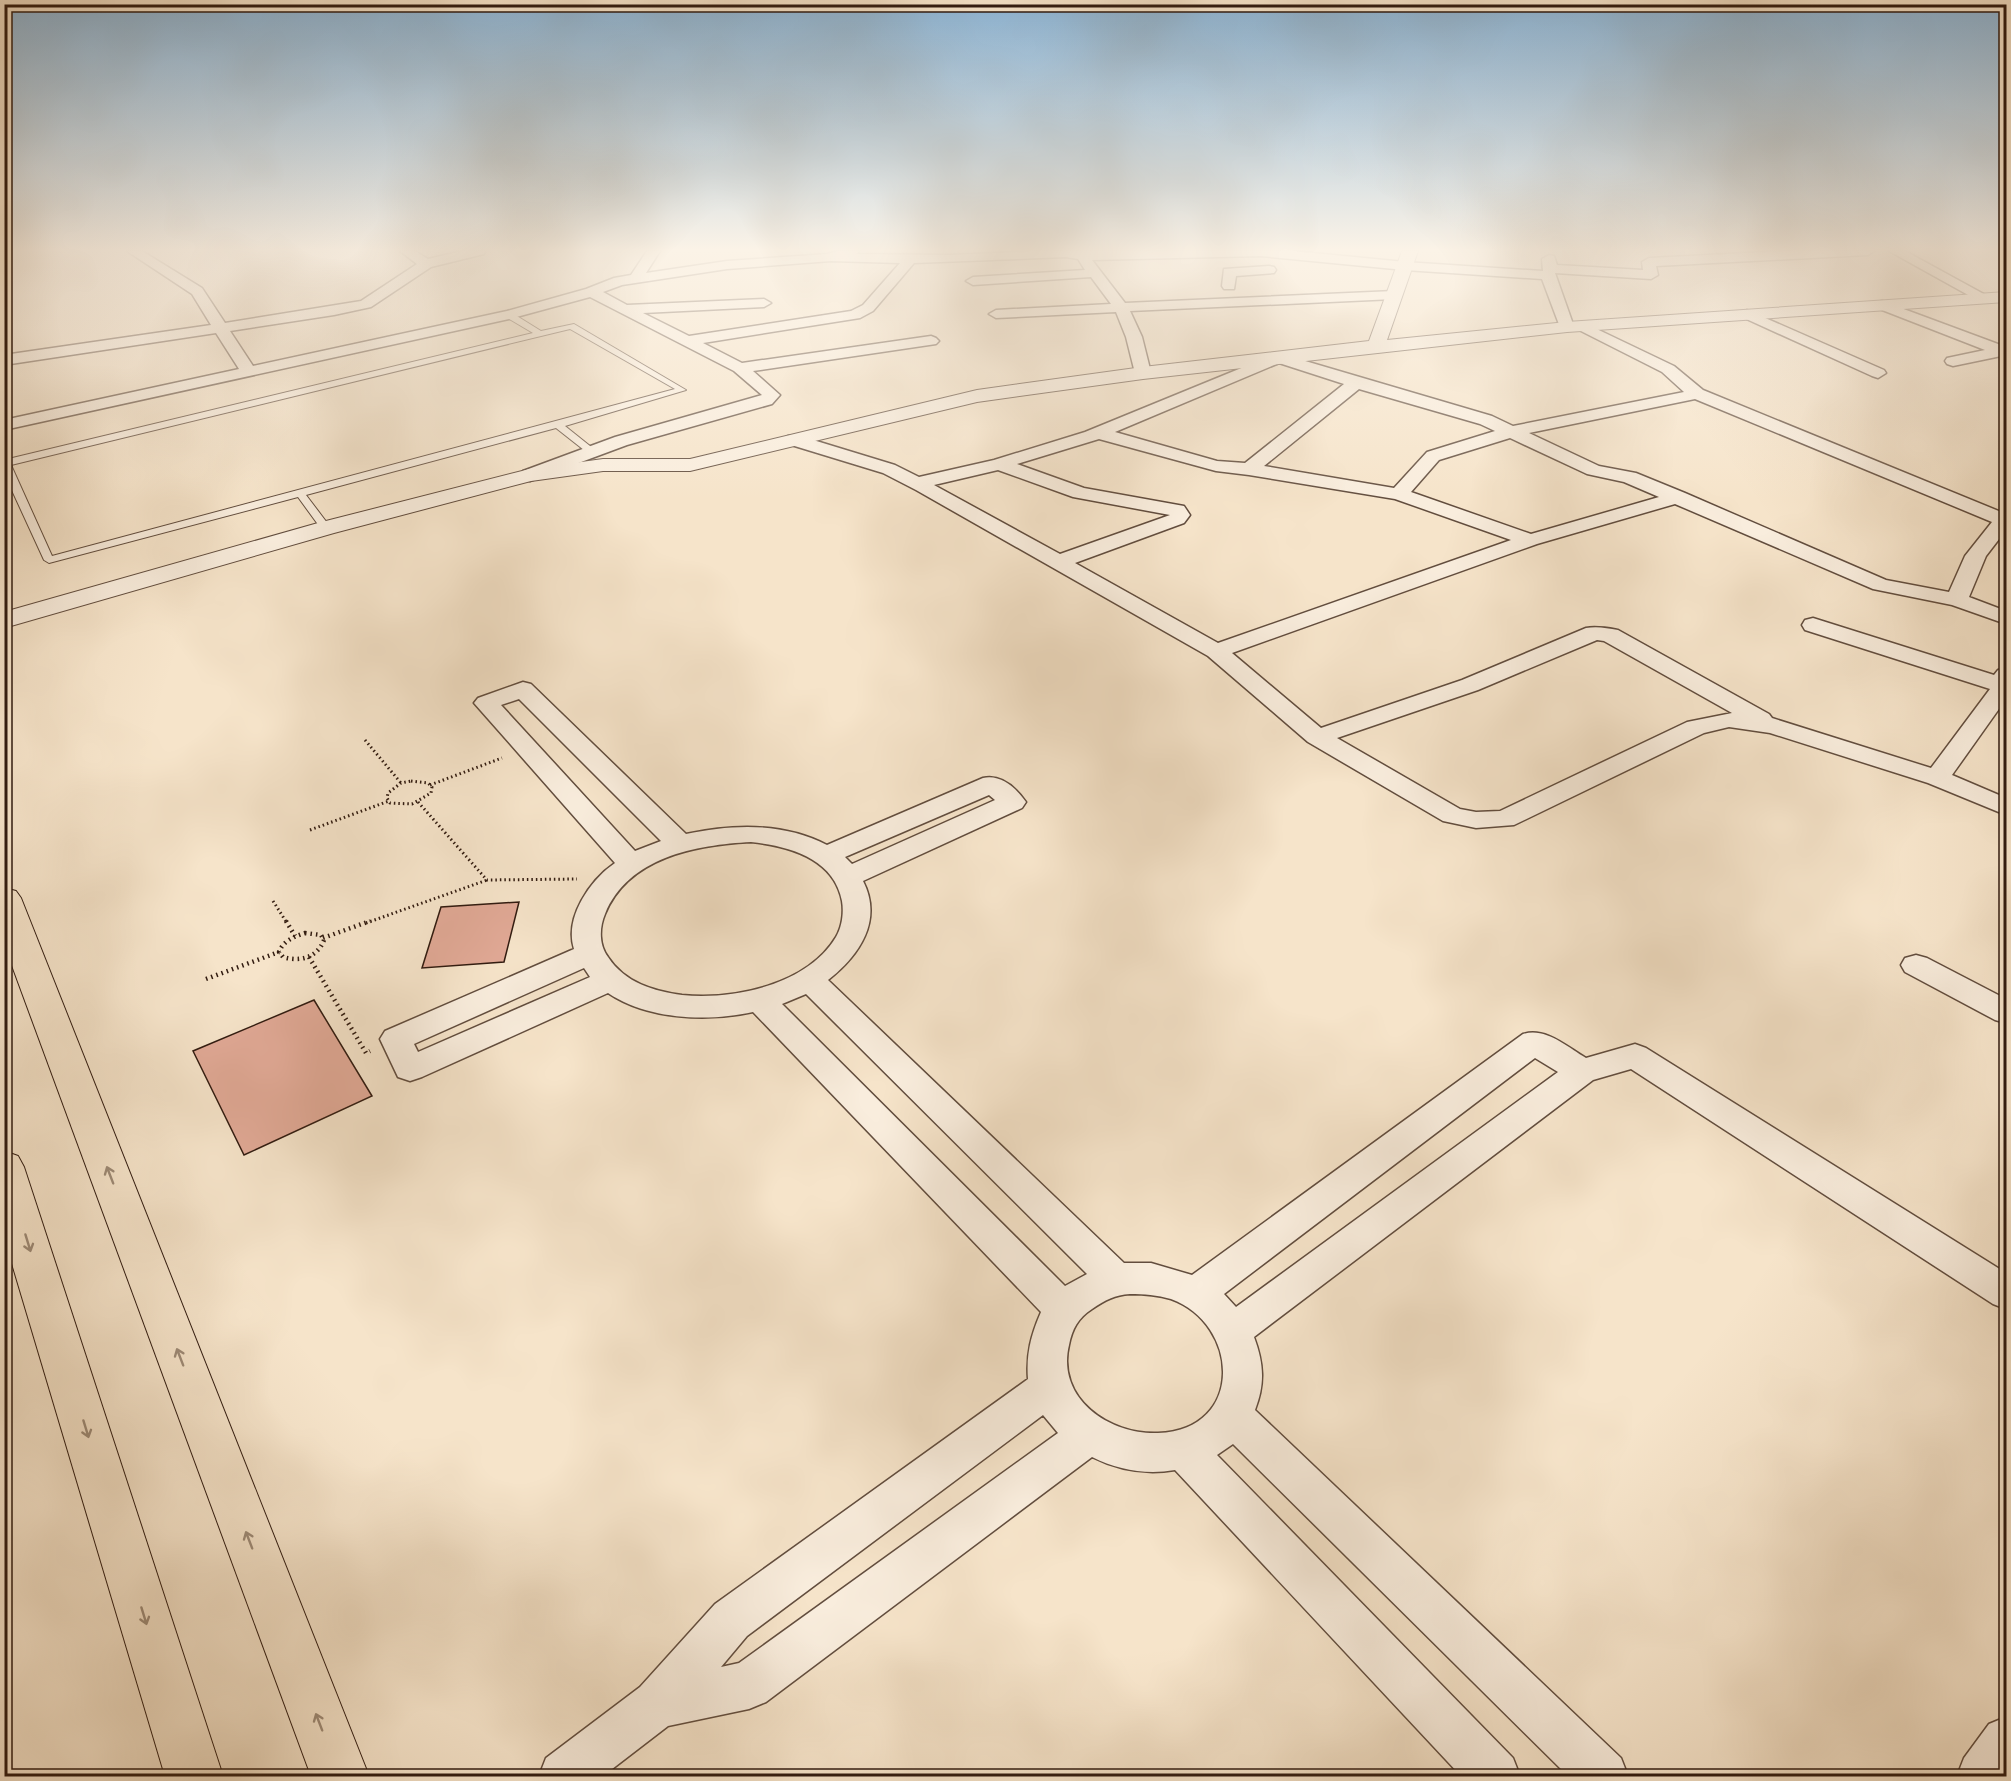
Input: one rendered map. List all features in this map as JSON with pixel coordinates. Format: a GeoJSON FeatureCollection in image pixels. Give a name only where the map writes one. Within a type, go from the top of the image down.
{"type":"FeatureCollection","features":[{"type":"Feature","properties":{"kind":"main road"},"geometry":{"type":"LineString","coordinates":[[4,898],[340,1776]]}},
{"type":"Feature","properties":{"kind":"main road"},"geometry":{"type":"LineString","coordinates":[[4,1167],[194,1776]]}},
{"type":"Feature","properties":{"kind":"street"},"geometry":{"type":"LineString","coordinates":[[4,360],[172,334]]}},
{"type":"Feature","properties":{"kind":"street"},"geometry":{"type":"LineString","coordinates":[[223,334],[248,371]]}},
{"type":"Feature","properties":{"kind":"street"},"geometry":{"type":"LineString","coordinates":[[4,425],[420,334]]}},
{"type":"Feature","properties":{"kind":"street"},"geometry":{"type":"LineString","coordinates":[[4,620],[326,528],[530,475],[621,441],[766,400],[772,395],[740,368],[674,334]]}},
{"type":"Feature","properties":{"kind":"street"},"geometry":{"type":"LineString","coordinates":[[687,341],[731,334]]}},
{"type":"Feature","properties":{"kind":"street"},"geometry":{"type":"LineString","coordinates":[[1133,334],[1143,373]]}},
{"type":"Feature","properties":{"kind":"street"},"geometry":{"type":"LineString","coordinates":[[1376,346],[1380,334]]}},
{"type":"Feature","properties":{"kind":"street"},"geometry":{"type":"LineString","coordinates":[[530,475],[603,465],[690,465],[977,396],[1143,373],[1494,334]]}},
{"type":"Feature","properties":{"kind":"street"},"geometry":{"type":"LineString","coordinates":[[1593,334],[1668,369],[1697,394],[2006,520],[1995,531],[1962,578],[1957,600]]}},
{"type":"Feature","properties":{"kind":"street"},"geometry":{"type":"LineString","coordinates":[[1792,334],[1878,373]]}},
{"type":"Feature","properties":{"kind":"street"},"geometry":{"type":"LineString","coordinates":[[1959,334],[2004,351]]}},
{"type":"Feature","properties":{"kind":"street"},"geometry":{"type":"LineString","coordinates":[[740,368],[931,341]]}},
{"type":"Feature","properties":{"kind":"street"},"geometry":{"type":"LineString","coordinates":[[1953,361],[2004,351]]}},
{"type":"Feature","properties":{"kind":"street"},"geometry":{"type":"LineString","coordinates":[[917,483],[999,464],[1098,434],[1278,358],[1486,420],[1594,470],[1629,477],[1880,585],[1957,600],[2007,618]]}},
{"type":"Feature","properties":{"kind":"street"},"geometry":{"type":"LineString","coordinates":[[1249,469],[1356,383]]}},
{"type":"Feature","properties":{"kind":"street"},"geometry":{"type":"LineString","coordinates":[[1399,494],[1433,456],[1513,431],[1697,394]]}},
{"type":"Feature","properties":{"kind":"street"},"geometry":{"type":"LineString","coordinates":[[1098,434],[1216,466],[1249,469],[1399,494],[1530,540]]}},
{"type":"Feature","properties":{"kind":"street"},"geometry":{"type":"LineString","coordinates":[[794,440],[889,469],[1216,651],[1317,737],[1452,815],[1476,820],[1505,819],[1696,727],[1729,720],[1773,726],[1937,778],[2007,807]]}},
{"type":"Feature","properties":{"kind":"street"},"geometry":{"type":"LineString","coordinates":[[999,464],[1080,493],[1177,510],[1180,515],[1177,519],[1058,562]]}},
{"type":"Feature","properties":{"kind":"street"},"geometry":{"type":"LineString","coordinates":[[1216,651],[1530,540],[1677,497]]}},
{"type":"Feature","properties":{"kind":"street"},"geometry":{"type":"LineString","coordinates":[[1813,625],[2005,680],[1937,778]]}},
{"type":"Feature","properties":{"kind":"street"},"geometry":{"type":"LineString","coordinates":[[1317,737],[1470,686],[1594,633],[1602,632],[1610,634],[1773,726]]}},
{"type":"Feature","properties":{"kind":"street"},"geometry":{"type":"LineString","coordinates":[[623,872],[527,749],[486,703],[523,689],[678,843]]}},
{"type":"Feature","properties":{"kind":"street"},"geometry":{"type":"LineString","coordinates":[[825,856],[992,784],[1013,802],[848,877]]}},
{"type":"Feature","properties":{"kind":"street"},"geometry":{"type":"LineString","coordinates":[[751,834],[784,838],[814,849],[825,856],[838,864],[853,884],[858,908],[853,933],[836,957],[809,979],[774,995],[733,1006],[692,1008],[653,1002],[621,988],[610,980],[598,969],[590,954],[587,946],[586,921],[598,897],[623,872],[646,856],[678,843],[714,835],[751,834]]}},
{"type":"Feature","properties":{"kind":"street"},"geometry":{"type":"LineString","coordinates":[[590,954],[396,1040],[410,1069],[610,980]]}},
{"type":"Feature","properties":{"kind":"street"},"geometry":{"type":"LineString","coordinates":[[1916,965],[2007,1012]]}},
{"type":"Feature","properties":{"kind":"street"},"geometry":{"type":"LineString","coordinates":[[809,979],[1117,1280]]}},
{"type":"Feature","properties":{"kind":"street"},"geometry":{"type":"LineString","coordinates":[[759,999],[1064,1310]]}},
{"type":"Feature","properties":{"kind":"street"},"geometry":{"type":"LineString","coordinates":[[1195,1294],[1534,1042],[1582,1071]]}},
{"type":"Feature","properties":{"kind":"street"},"geometry":{"type":"LineString","coordinates":[[1233,1331],[1582,1071],[1635,1056],[2007,1293]]}},
{"type":"Feature","properties":{"kind":"street"},"geometry":{"type":"LineString","coordinates":[[1144,1278],[1171,1283],[1195,1294],[1217,1310],[1233,1331],[1242,1355],[1244,1380],[1238,1404],[1223,1426],[1202,1442],[1175,1452],[1145,1454],[1115,1448],[1089,1435],[1067,1416],[1050,1386],[1046,1368],[1047,1343],[1056,1321],[1064,1310],[1092,1288],[1117,1280],[1144,1278]]}},
{"type":"Feature","properties":{"kind":"street"},"geometry":{"type":"LineString","coordinates":[[564,1776],[657,1704],[731,1620],[1050,1386]]}},
{"type":"Feature","properties":{"kind":"street"},"geometry":{"type":"LineString","coordinates":[[1231,1414],[1603,1776]]}},
{"type":"Feature","properties":{"kind":"street"},"geometry":{"type":"LineString","coordinates":[[657,1704],[749,1685],[1089,1435]]}},
{"type":"Feature","properties":{"kind":"street"},"geometry":{"type":"LineString","coordinates":[[1183,1449],[1495,1776]]}},
{"type":"Feature","properties":{"kind":"street"},"geometry":{"type":"LineString","coordinates":[[1982,1776],[2007,1741]]}},
{"type":"Feature","properties":{"kind":"lane"},"geometry":{"type":"LineString","coordinates":[[534,334],[5,463],[49,560],[682,390],[585,334]]}},
{"type":"Feature","properties":{"kind":"lane"},"geometry":{"type":"LineString","coordinates":[[558,425],[592,452]]}},
{"type":"Feature","properties":{"kind":"lane"},"geometry":{"type":"LineString","coordinates":[[300,493],[326,528]]}},
{"type":"Feature","properties":{"kind":"path"},"geometry":{"type":"LineString","coordinates":[[365,740],[401,783]]}},
{"type":"Feature","properties":{"kind":"path"},"geometry":{"type":"LineString","coordinates":[[389,801],[388,793],[401,783],[420,781],[430,785],[527,749]]}},
{"type":"Feature","properties":{"kind":"path"},"geometry":{"type":"LineString","coordinates":[[310,830],[389,801],[398,805],[417,802],[431,793],[430,785]]}},
{"type":"Feature","properties":{"kind":"path"},"geometry":{"type":"LineString","coordinates":[[417,802],[487,880]]}},
{"type":"Feature","properties":{"kind":"path"},"geometry":{"type":"LineString","coordinates":[[279,952],[281,946],[295,936],[314,933],[323,938],[487,880],[623,872]]}},
{"type":"Feature","properties":{"kind":"path"},"geometry":{"type":"LineString","coordinates":[[273,901],[295,936]]}},
{"type":"Feature","properties":{"kind":"path"},"geometry":{"type":"LineString","coordinates":[[279,952],[290,960],[309,957],[322,946],[323,938]]}},
{"type":"Feature","properties":{"kind":"path"},"geometry":{"type":"LineString","coordinates":[[206,979],[279,952]]}},
{"type":"Feature","properties":{"kind":"path"},"geometry":{"type":"LineString","coordinates":[[309,957],[366,1053],[396,1040]]}},
{"type":"Feature","properties":{"kind":"building"},"geometry":{"type":"Polygon","coordinates":[[[519,902],[504,962],[422,968],[441,907],[519,902]]]}},
{"type":"Feature","properties":{"kind":"building"},"geometry":{"type":"Polygon","coordinates":[[[314,1000],[372,1096],[244,1155],[193,1051],[314,1000]]]}}]}
